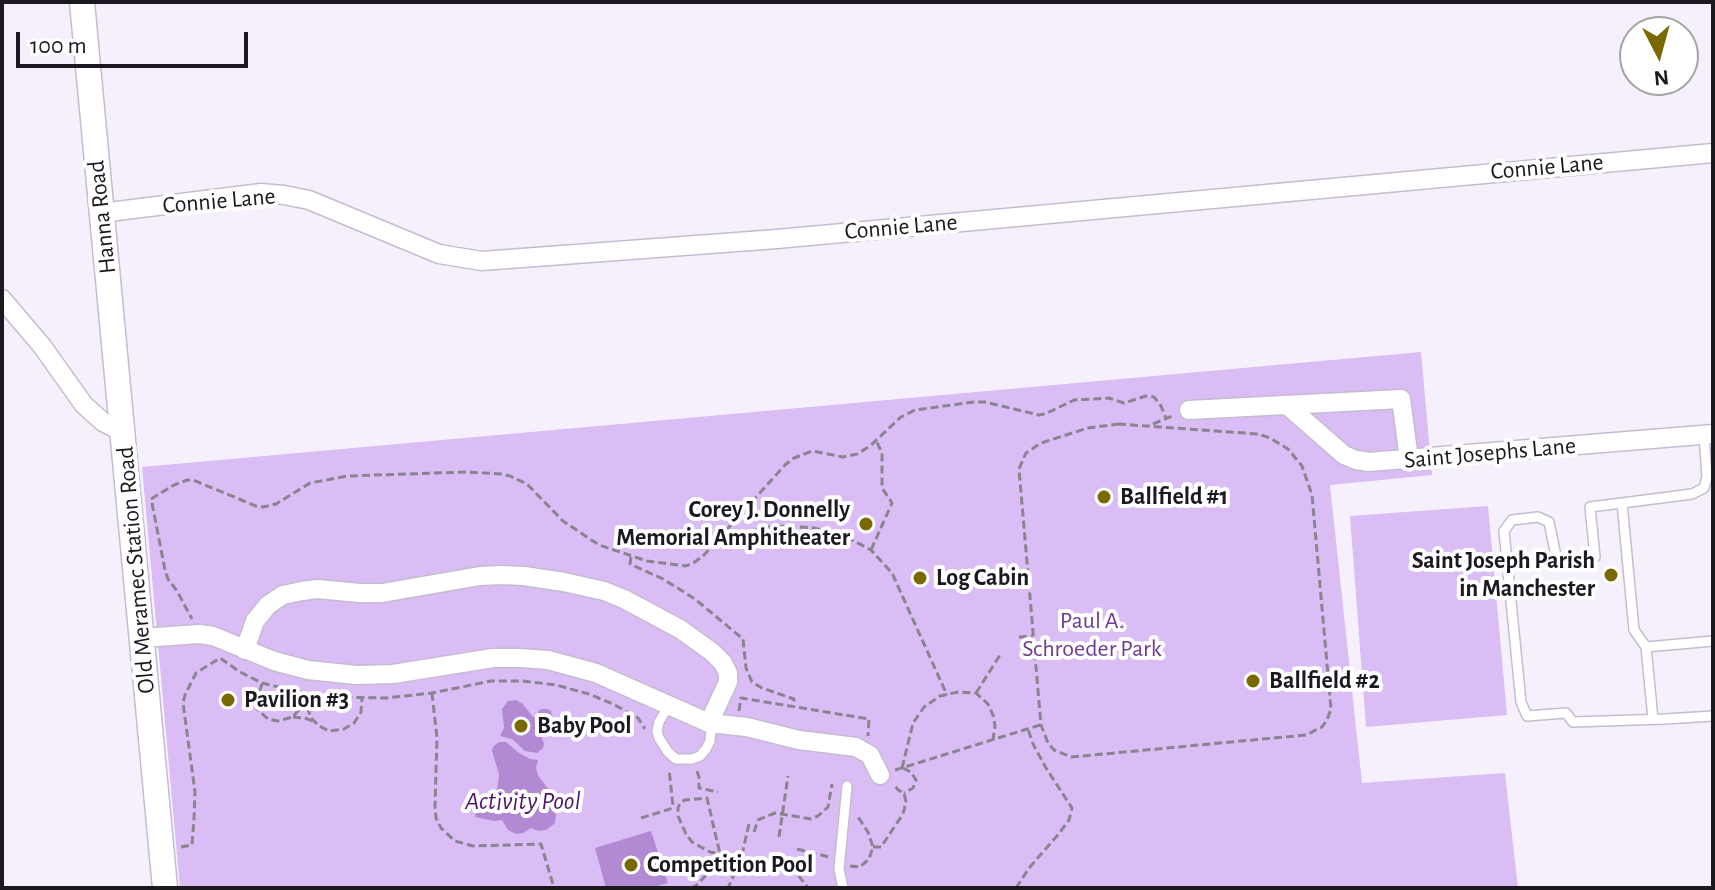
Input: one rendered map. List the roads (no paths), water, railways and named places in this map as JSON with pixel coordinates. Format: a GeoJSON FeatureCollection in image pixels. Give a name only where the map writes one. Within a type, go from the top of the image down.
{"type":"FeatureCollection","features":[{"type":"Feature","properties":{"kind":"street","name":"Hanna Road"},"geometry":{"type":"LineString","coordinates":[[82,2],[123,432]]}},
{"type":"Feature","properties":{"kind":"street","name":"Connie Lane"},"geometry":{"type":"LineString","coordinates":[[101,213],[261,193],[284,195],[309,200],[439,254],[482,261],[777,239],[1713,153]]}},
{"type":"Feature","properties":{"kind":"street","name":"Old Meramec Station Road"},"geometry":{"type":"LineString","coordinates":[[2,299],[42,346],[84,405],[103,422],[123,432],[165,888]]}},
{"type":"Feature","properties":{"kind":"street"},"geometry":{"type":"LineString","coordinates":[[1189,410],[1401,399],[1409,459]]}},
{"type":"Feature","properties":{"kind":"street","name":"Saint Josephs Lane"},"geometry":{"type":"LineString","coordinates":[[1287,405],[1344,455],[1369,462],[1709,435]]}},
{"type":"Feature","properties":{"kind":"street"},"geometry":{"type":"LineString","coordinates":[[245,650],[255,621],[268,605],[283,595],[317,589],[382,593],[501,575],[564,582],[624,599],[680,629],[712,652],[723,663],[728,682],[709,723]]}},
{"type":"Feature","properties":{"kind":"street"},"geometry":{"type":"LineString","coordinates":[[142,638],[213,636],[274,661],[308,670],[356,675],[393,674],[493,658],[548,660],[596,673],[709,723],[856,747],[870,755],[880,775]]}},
{"type":"Feature","properties":{"kind":"lane"},"geometry":{"type":"LineString","coordinates":[[1709,435],[1704,488],[1692,494],[1590,507],[1595,557],[1557,561],[1549,522],[1538,517],[1512,520],[1504,531],[1521,702],[1527,716],[1566,713],[1573,722],[1713,716]]}},
{"type":"Feature","properties":{"kind":"lane"},"geometry":{"type":"LineString","coordinates":[[1622,503],[1634,630],[1646,647],[1653,719]]}},
{"type":"Feature","properties":{"kind":"lane"},"geometry":{"type":"LineString","coordinates":[[1646,647],[1713,641]]}},
{"type":"Feature","properties":{"kind":"lane"},"geometry":{"type":"LineString","coordinates":[[669,705],[657,731],[668,752],[676,759],[700,756],[710,741],[709,723]]}},
{"type":"Feature","properties":{"kind":"lane"},"geometry":{"type":"LineString","coordinates":[[843,888],[839,869],[847,786]]}},
{"type":"Feature","properties":{"kind":"water","name":"Baby Pool"},"geometry":{"type":"Polygon","coordinates":[[[516,700],[533,717],[539,710],[551,711],[551,722],[538,727],[544,744],[537,753],[525,751],[512,739],[500,736],[504,728],[502,709],[508,701],[516,700]]]}},
{"type":"Feature","properties":{"kind":"water","name":"Activity Pool"},"geometry":{"type":"Polygon","coordinates":[[[499,742],[506,742],[519,753],[538,760],[538,775],[557,799],[555,823],[546,830],[531,828],[516,834],[508,830],[502,820],[475,817],[479,795],[496,799],[499,774],[492,751],[499,742]]]}},
{"type":"Feature","properties":{"kind":"water","name":"Competition Pool"},"geometry":{"type":"Polygon","coordinates":[[[651,831],[668,883],[650,888],[606,888],[595,848],[651,831]]]}},
{"type":"Feature","properties":{"kind":"place","name":"Ballfield #1"},"geometry":{"type":"Point","coordinates":[1104,497]}},
{"type":"Feature","properties":{"kind":"place","name":"Corey J. Donnelly Memorial Amphitheater"},"geometry":{"type":"Point","coordinates":[866,524]}},
{"type":"Feature","properties":{"kind":"place","name":"Saint Joseph Parish in Manchester"},"geometry":{"type":"Point","coordinates":[1611,575]}},
{"type":"Feature","properties":{"kind":"place","name":"Log Cabin"},"geometry":{"type":"Point","coordinates":[920,578]}},
{"type":"Feature","properties":{"kind":"place","name":"Ballfield #2"},"geometry":{"type":"Point","coordinates":[1253,681]}},
{"type":"Feature","properties":{"kind":"place","name":"Pavilion #3"},"geometry":{"type":"Point","coordinates":[228,700]}},
{"type":"Feature","properties":{"kind":"place","name":"Baby Pool"},"geometry":{"type":"Point","coordinates":[521,726]}},
{"type":"Feature","properties":{"kind":"place","name":"Competition Pool"},"geometry":{"type":"Point","coordinates":[631,865]}},
{"type":"Feature","properties":{"kind":"park label","name":"Paul A. Schroeder Park"},"geometry":{"type":"Point","coordinates":[1092,635]}}]}
